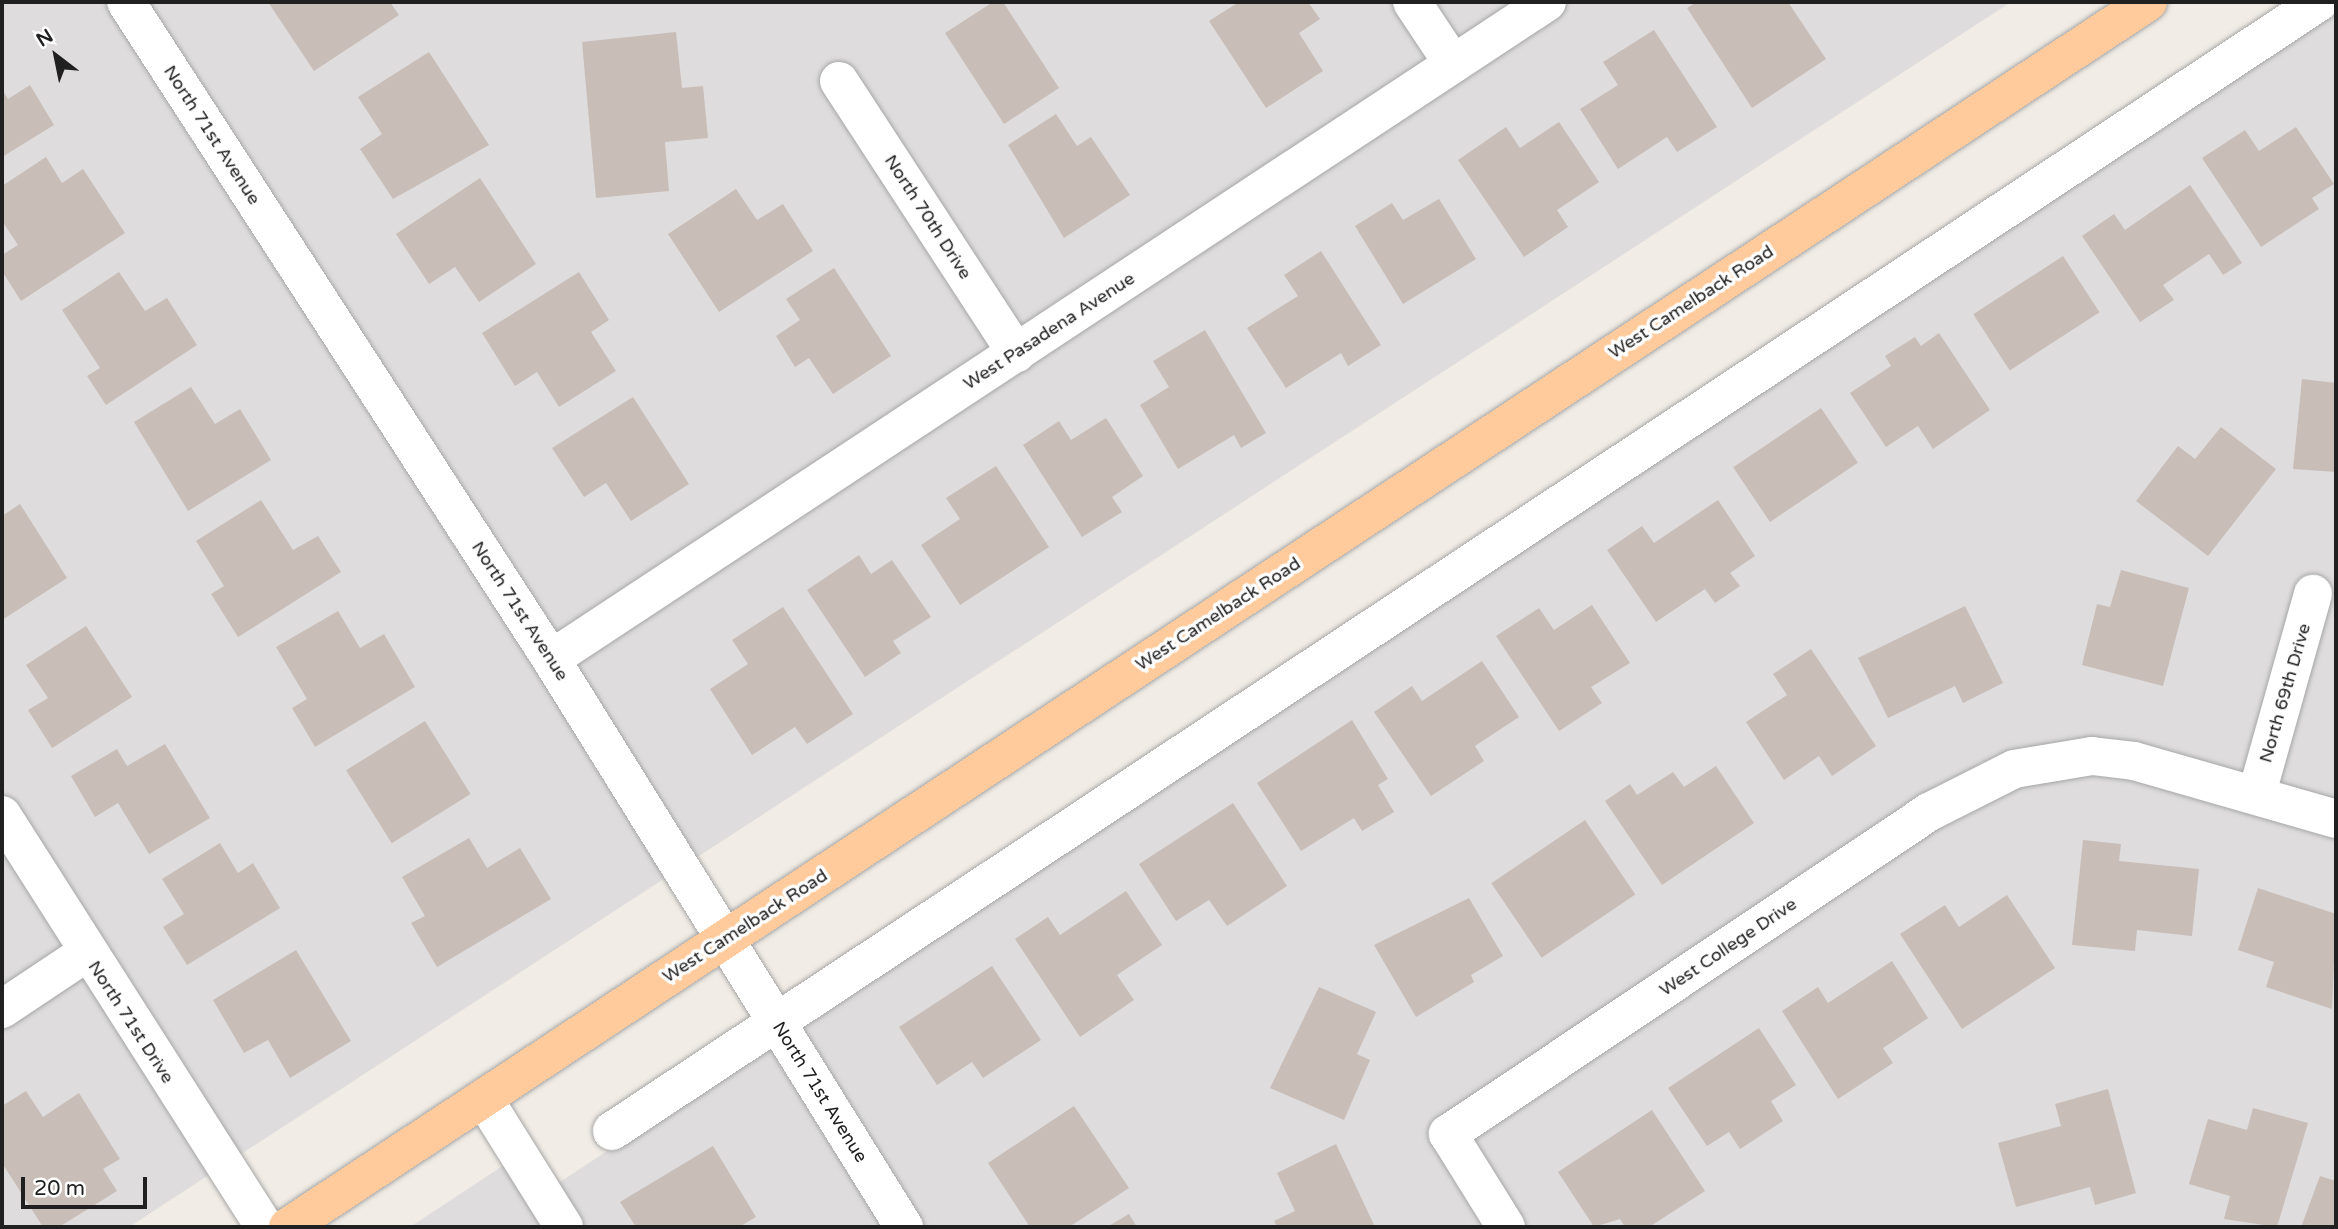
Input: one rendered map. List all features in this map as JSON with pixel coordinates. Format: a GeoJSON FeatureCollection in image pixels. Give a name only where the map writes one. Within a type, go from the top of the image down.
{"type":"FeatureCollection","features":[{"type":"Feature","properties":{"kind":"main road","name":"West Camelback Road"},"geometry":{"type":"LineString","coordinates":[[288,1227],[2148,2]]}},
{"type":"Feature","properties":{"kind":"street","name":"North 71st Avenue"},"geometry":{"type":"LineString","coordinates":[[126,2],[551,659],[904,1227]]}},
{"type":"Feature","properties":{"kind":"street"},"geometry":{"type":"LineString","coordinates":[[1412,2],[1453,64]]}},
{"type":"Feature","properties":{"kind":"street","name":"West Pasadena Avenue"},"geometry":{"type":"LineString","coordinates":[[551,659],[1547,2]]}},
{"type":"Feature","properties":{"kind":"street"},"geometry":{"type":"LineString","coordinates":[[612,1131],[2319,2]]}},
{"type":"Feature","properties":{"kind":"street","name":"North 70th Drive"},"geometry":{"type":"LineString","coordinates":[[839,81],[1016,353]]}},
{"type":"Feature","properties":{"kind":"street","name":"North 69th Drive"},"geometry":{"type":"LineString","coordinates":[[2257,793],[2313,594]]}},
{"type":"Feature","properties":{"kind":"street","name":"West College Drive"},"geometry":{"type":"LineString","coordinates":[[1506,1227],[1448,1134],[1929,812],[2014,769],[2092,757],[2134,761],[2257,793]]}},
{"type":"Feature","properties":{"kind":"street"},"geometry":{"type":"LineString","coordinates":[[2257,793],[2336,819]]}},
{"type":"Feature","properties":{"kind":"street","name":"North 71st Drive"},"geometry":{"type":"LineString","coordinates":[[2,815],[86,953],[264,1227]]}},
{"type":"Feature","properties":{"kind":"street"},"geometry":{"type":"LineString","coordinates":[[2,1009],[86,953]]}},
{"type":"Feature","properties":{"kind":"street"},"geometry":{"type":"LineString","coordinates":[[484,1099],[564,1227]]}},
{"type":"Feature","properties":{"kind":"shaded area"},"geometry":{"type":"Polygon","coordinates":[[[2,2],[2011,2],[129,1227],[2,1227],[2,2]]]}},
{"type":"Feature","properties":{"kind":"shaded area"},"geometry":{"type":"Polygon","coordinates":[[[2336,8],[2336,1227],[584,1227],[557,1184],[2336,8]]]}},
{"type":"Feature","properties":{"kind":"shaded area"},"geometry":{"type":"Polygon","coordinates":[[[504,1165],[543,1227],[410,1227],[504,1165]]]}},
{"type":"Feature","properties":{"kind":"building"},"geometry":{"type":"Polygon","coordinates":[[[268,2],[390,2],[399,15],[314,71],[268,2]]]}},
{"type":"Feature","properties":{"kind":"building"},"geometry":{"type":"Polygon","coordinates":[[[993,2],[1003,2],[1059,88],[1004,124],[945,33],[993,2]]]}},
{"type":"Feature","properties":{"kind":"building"},"geometry":{"type":"Polygon","coordinates":[[[1239,2],[1308,2],[1320,19],[1299,33],[1323,71],[1266,108],[1209,21],[1239,2]]]}},
{"type":"Feature","properties":{"kind":"building"},"geometry":{"type":"Polygon","coordinates":[[[1697,2],[1788,2],[1826,59],[1752,108],[1687,8],[1697,2]]]}},
{"type":"Feature","properties":{"kind":"building"},"geometry":{"type":"Polygon","coordinates":[[[1654,30],[1717,127],[1677,152],[1667,137],[1618,169],[1580,109],[1618,85],[1603,62],[1654,30]]]}},
{"type":"Feature","properties":{"kind":"building"},"geometry":{"type":"Polygon","coordinates":[[[676,32],[682,88],[703,86],[708,138],[665,142],[669,191],[596,198],[582,42],[676,32]]]}},
{"type":"Feature","properties":{"kind":"building"},"geometry":{"type":"Polygon","coordinates":[[[429,52],[489,145],[393,199],[360,149],[382,134],[358,97],[429,52]]]}},
{"type":"Feature","properties":{"kind":"building"},"geometry":{"type":"Polygon","coordinates":[[[30,85],[54,125],[2,157],[2,89],[8,99],[30,85]]]}},
{"type":"Feature","properties":{"kind":"building"},"geometry":{"type":"Polygon","coordinates":[[[1056,114],[1077,146],[1091,137],[1130,195],[1064,238],[1008,145],[1056,114]]]}},
{"type":"Feature","properties":{"kind":"building"},"geometry":{"type":"Polygon","coordinates":[[[1559,122],[1599,182],[1557,210],[1568,227],[1524,257],[1458,160],[1506,127],[1520,148],[1559,122]]]}},
{"type":"Feature","properties":{"kind":"building"},"geometry":{"type":"Polygon","coordinates":[[[2296,127],[2334,184],[2312,198],[2319,209],[2261,247],[2202,158],[2245,130],[2259,151],[2296,127]]]}},
{"type":"Feature","properties":{"kind":"building"},"geometry":{"type":"Polygon","coordinates":[[[46,157],[62,183],[83,169],[125,233],[21,301],[2,271],[2,255],[18,245],[2,221],[2,186],[46,157]]]}},
{"type":"Feature","properties":{"kind":"building"},"geometry":{"type":"Polygon","coordinates":[[[480,178],[536,264],[479,302],[455,267],[429,284],[396,234],[480,178]]]}},
{"type":"Feature","properties":{"kind":"building"},"geometry":{"type":"Polygon","coordinates":[[[2190,185],[2242,263],[2223,275],[2209,254],[2163,285],[2174,300],[2140,322],[2082,236],[2114,214],[2125,230],[2190,185]]]}},
{"type":"Feature","properties":{"kind":"building"},"geometry":{"type":"Polygon","coordinates":[[[736,189],[757,220],[783,204],[813,251],[719,312],[668,234],[736,189]]]}},
{"type":"Feature","properties":{"kind":"building"},"geometry":{"type":"Polygon","coordinates":[[[1439,199],[1476,259],[1403,304],[1355,226],[1392,203],[1403,220],[1439,199]]]}},
{"type":"Feature","properties":{"kind":"building"},"geometry":{"type":"Polygon","coordinates":[[[1321,251],[1381,345],[1348,366],[1341,353],[1286,388],[1247,328],[1298,296],[1284,275],[1321,251]]]}},
{"type":"Feature","properties":{"kind":"building"},"geometry":{"type":"Polygon","coordinates":[[[2063,256],[2099,312],[2010,370],[1973,314],[2063,256]]]}},
{"type":"Feature","properties":{"kind":"building"},"geometry":{"type":"Polygon","coordinates":[[[834,268],[891,356],[833,394],[809,358],[795,367],[776,336],[800,320],[786,299],[834,268]]]}},
{"type":"Feature","properties":{"kind":"building"},"geometry":{"type":"Polygon","coordinates":[[[119,272],[145,311],[167,298],[197,345],[106,405],[87,376],[100,368],[62,310],[119,272]]]}},
{"type":"Feature","properties":{"kind":"building"},"geometry":{"type":"Polygon","coordinates":[[[579,272],[609,320],[591,332],[616,371],[559,407],[537,372],[515,386],[482,333],[579,272]]]}},
{"type":"Feature","properties":{"kind":"building"},"geometry":{"type":"Polygon","coordinates":[[[1205,330],[1266,433],[1241,448],[1234,435],[1178,469],[1140,405],[1169,387],[1153,361],[1205,330]]]}},
{"type":"Feature","properties":{"kind":"building"},"geometry":{"type":"Polygon","coordinates":[[[1939,333],[1990,410],[1933,449],[1918,426],[1886,447],[1850,393],[1891,366],[1885,356],[1915,337],[1921,346],[1939,333]]]}},
{"type":"Feature","properties":{"kind":"building"},"geometry":{"type":"Polygon","coordinates":[[[2302,379],[2336,383],[2336,472],[2293,469],[2302,379]]]}},
{"type":"Feature","properties":{"kind":"building"},"geometry":{"type":"Polygon","coordinates":[[[191,387],[215,424],[240,409],[271,460],[188,511],[134,422],[191,387]]]}},
{"type":"Feature","properties":{"kind":"building"},"geometry":{"type":"Polygon","coordinates":[[[633,397],[689,484],[631,521],[606,483],[584,497],[552,448],[633,397]]]}},
{"type":"Feature","properties":{"kind":"building"},"geometry":{"type":"Polygon","coordinates":[[[1821,408],[1858,463],[1770,522],[1733,467],[1821,408]]]}},
{"type":"Feature","properties":{"kind":"building"},"geometry":{"type":"Polygon","coordinates":[[[1106,418],[1143,476],[1112,497],[1122,512],[1082,537],[1023,445],[1059,421],[1071,440],[1106,418]]]}},
{"type":"Feature","properties":{"kind":"building"},"geometry":{"type":"Polygon","coordinates":[[[2221,427],[2276,469],[2208,556],[2136,501],[2178,446],[2195,459],[2221,427]]]}},
{"type":"Feature","properties":{"kind":"building"},"geometry":{"type":"Polygon","coordinates":[[[996,466],[1049,547],[960,605],[921,545],[960,519],[946,498],[996,466]]]}},
{"type":"Feature","properties":{"kind":"building"},"geometry":{"type":"Polygon","coordinates":[[[261,500],[293,550],[318,536],[341,572],[238,637],[211,594],[224,586],[196,541],[261,500]]]}},
{"type":"Feature","properties":{"kind":"building"},"geometry":{"type":"Polygon","coordinates":[[[1718,500],[1755,556],[1730,573],[1740,586],[1715,603],[1705,589],[1656,622],[1607,550],[1642,526],[1654,543],[1718,500]]]}},
{"type":"Feature","properties":{"kind":"building"},"geometry":{"type":"Polygon","coordinates":[[[20,504],[67,578],[2,620],[2,516],[20,504]]]}},
{"type":"Feature","properties":{"kind":"building"},"geometry":{"type":"Polygon","coordinates":[[[859,555],[871,574],[892,560],[931,617],[893,641],[901,653],[865,677],[807,590],[859,555]]]}},
{"type":"Feature","properties":{"kind":"building"},"geometry":{"type":"Polygon","coordinates":[[[2121,570],[2189,588],[2163,686],[2082,665],[2097,604],[2110,607],[2121,570]]]}},
{"type":"Feature","properties":{"kind":"building"},"geometry":{"type":"Polygon","coordinates":[[[1592,605],[1630,663],[1591,687],[1602,703],[1559,731],[1496,636],[1539,608],[1554,630],[1592,605]]]}},
{"type":"Feature","properties":{"kind":"building"},"geometry":{"type":"Polygon","coordinates":[[[1965,606],[2003,683],[1963,703],[1955,686],[1888,718],[1858,658],[1965,606]]]}},
{"type":"Feature","properties":{"kind":"building"},"geometry":{"type":"Polygon","coordinates":[[[783,607],[853,714],[807,744],[795,727],[752,755],[710,689],[748,664],[732,640],[783,607]]]}},
{"type":"Feature","properties":{"kind":"building"},"geometry":{"type":"Polygon","coordinates":[[[338,611],[360,648],[384,634],[415,687],[315,747],[292,708],[307,699],[276,647],[338,611]]]}},
{"type":"Feature","properties":{"kind":"building"},"geometry":{"type":"Polygon","coordinates":[[[86,626],[132,697],[52,748],[28,710],[48,698],[26,665],[86,626]]]}},
{"type":"Feature","properties":{"kind":"building"},"geometry":{"type":"Polygon","coordinates":[[[1811,649],[1876,746],[1832,776],[1819,756],[1784,780],[1746,722],[1787,695],[1773,674],[1811,649]]]}},
{"type":"Feature","properties":{"kind":"building"},"geometry":{"type":"Polygon","coordinates":[[[1482,661],[1519,717],[1475,746],[1484,761],[1431,796],[1374,712],[1412,686],[1422,701],[1482,661]]]}},
{"type":"Feature","properties":{"kind":"building"},"geometry":{"type":"Polygon","coordinates":[[[1352,720],[1388,779],[1378,785],[1394,812],[1362,831],[1354,818],[1301,851],[1257,783],[1352,720]]]}},
{"type":"Feature","properties":{"kind":"building"},"geometry":{"type":"Polygon","coordinates":[[[425,721],[471,794],[392,843],[346,770],[425,721]]]}},
{"type":"Feature","properties":{"kind":"building"},"geometry":{"type":"Polygon","coordinates":[[[165,744],[210,818],[149,854],[118,803],[95,817],[71,776],[117,749],[127,766],[165,744]]]}},
{"type":"Feature","properties":{"kind":"building"},"geometry":{"type":"Polygon","coordinates":[[[1716,766],[1754,823],[1662,885],[1605,801],[1630,784],[1637,795],[1673,772],[1684,787],[1716,766]]]}},
{"type":"Feature","properties":{"kind":"building"},"geometry":{"type":"Polygon","coordinates":[[[1233,803],[1287,886],[1227,926],[1209,900],[1176,921],[1139,864],[1233,803]]]}},
{"type":"Feature","properties":{"kind":"building"},"geometry":{"type":"Polygon","coordinates":[[[1585,820],[1635,895],[1542,958],[1491,883],[1585,820]]]}},
{"type":"Feature","properties":{"kind":"building"},"geometry":{"type":"Polygon","coordinates":[[[469,838],[487,868],[520,848],[551,899],[437,967],[411,923],[425,916],[402,877],[469,838]]]}},
{"type":"Feature","properties":{"kind":"building"},"geometry":{"type":"Polygon","coordinates":[[[2083,840],[2121,844],[2119,861],[2199,869],[2192,936],[2137,930],[2135,951],[2072,945],[2083,840]]]}},
{"type":"Feature","properties":{"kind":"building"},"geometry":{"type":"Polygon","coordinates":[[[220,843],[238,873],[253,863],[280,908],[187,965],[163,927],[184,914],[162,879],[220,843]]]}},
{"type":"Feature","properties":{"kind":"building"},"geometry":{"type":"Polygon","coordinates":[[[2258,888],[2336,914],[2332,1009],[2266,987],[2274,962],[2238,950],[2258,888]]]}},
{"type":"Feature","properties":{"kind":"building"},"geometry":{"type":"Polygon","coordinates":[[[1126,891],[1162,945],[1117,975],[1134,1000],[1080,1037],[1015,939],[1048,917],[1060,935],[1126,891]]]}},
{"type":"Feature","properties":{"kind":"building"},"geometry":{"type":"Polygon","coordinates":[[[2007,895],[2055,968],[1962,1029],[1900,934],[1945,905],[1959,927],[2007,895]]]}},
{"type":"Feature","properties":{"kind":"building"},"geometry":{"type":"Polygon","coordinates":[[[1469,898],[1503,956],[1471,975],[1474,982],[1416,1017],[1374,945],[1469,898]]]}},
{"type":"Feature","properties":{"kind":"building"},"geometry":{"type":"Polygon","coordinates":[[[296,950],[351,1041],[290,1078],[268,1040],[244,1053],[213,1000],[296,950]]]}},
{"type":"Feature","properties":{"kind":"building"},"geometry":{"type":"Polygon","coordinates":[[[1892,961],[1928,1018],[1883,1048],[1893,1063],[1838,1099],[1782,1011],[1818,987],[1828,1003],[1892,961]]]}},
{"type":"Feature","properties":{"kind":"building"},"geometry":{"type":"Polygon","coordinates":[[[992,966],[1041,1040],[983,1078],[972,1062],[937,1085],[899,1027],[992,966]]]}},
{"type":"Feature","properties":{"kind":"building"},"geometry":{"type":"Polygon","coordinates":[[[1319,987],[1376,1012],[1357,1054],[1370,1060],[1344,1120],[1270,1088],[1319,987]]]}},
{"type":"Feature","properties":{"kind":"building"},"geometry":{"type":"Polygon","coordinates":[[[1759,1028],[1796,1085],[1771,1101],[1783,1121],[1740,1149],[1729,1132],[1707,1146],[1668,1088],[1759,1028]]]}},
{"type":"Feature","properties":{"kind":"building"},"geometry":{"type":"Polygon","coordinates":[[[2108,1089],[2136,1193],[2095,1205],[2090,1187],[2016,1207],[1998,1143],[2061,1126],[2055,1104],[2108,1089]]]}},
{"type":"Feature","properties":{"kind":"building"},"geometry":{"type":"Polygon","coordinates":[[[26,1091],[43,1117],[79,1093],[120,1159],[103,1169],[117,1191],[59,1227],[43,1227],[2,1163],[2,1106],[26,1091]]]}},
{"type":"Feature","properties":{"kind":"building"},"geometry":{"type":"Polygon","coordinates":[[[1074,1106],[1129,1188],[1069,1227],[1030,1227],[988,1163],[1074,1106]]]}},
{"type":"Feature","properties":{"kind":"building"},"geometry":{"type":"Polygon","coordinates":[[[2253,1108],[2308,1123],[2277,1227],[2224,1219],[2230,1196],[2189,1184],[2208,1119],[2247,1130],[2253,1108]]]}},
{"type":"Feature","properties":{"kind":"building"},"geometry":{"type":"Polygon","coordinates":[[[1652,1110],[1705,1191],[1649,1227],[1625,1227],[1620,1219],[1594,1227],[1558,1172],[1652,1110]]]}},
{"type":"Feature","properties":{"kind":"building"},"geometry":{"type":"Polygon","coordinates":[[[1336,1144],[1375,1227],[1277,1227],[1274,1221],[1295,1211],[1277,1173],[1336,1144]]]}},
{"type":"Feature","properties":{"kind":"building"},"geometry":{"type":"Polygon","coordinates":[[[713,1146],[756,1217],[739,1227],[636,1227],[620,1202],[713,1146]]]}},
{"type":"Feature","properties":{"kind":"building"},"geometry":{"type":"Polygon","coordinates":[[[2320,1176],[2336,1181],[2336,1227],[2301,1227],[2320,1176]]]}},
{"type":"Feature","properties":{"kind":"building"},"geometry":{"type":"Polygon","coordinates":[[[1129,1214],[1137,1227],[1107,1227],[1129,1214]]]}}]}
